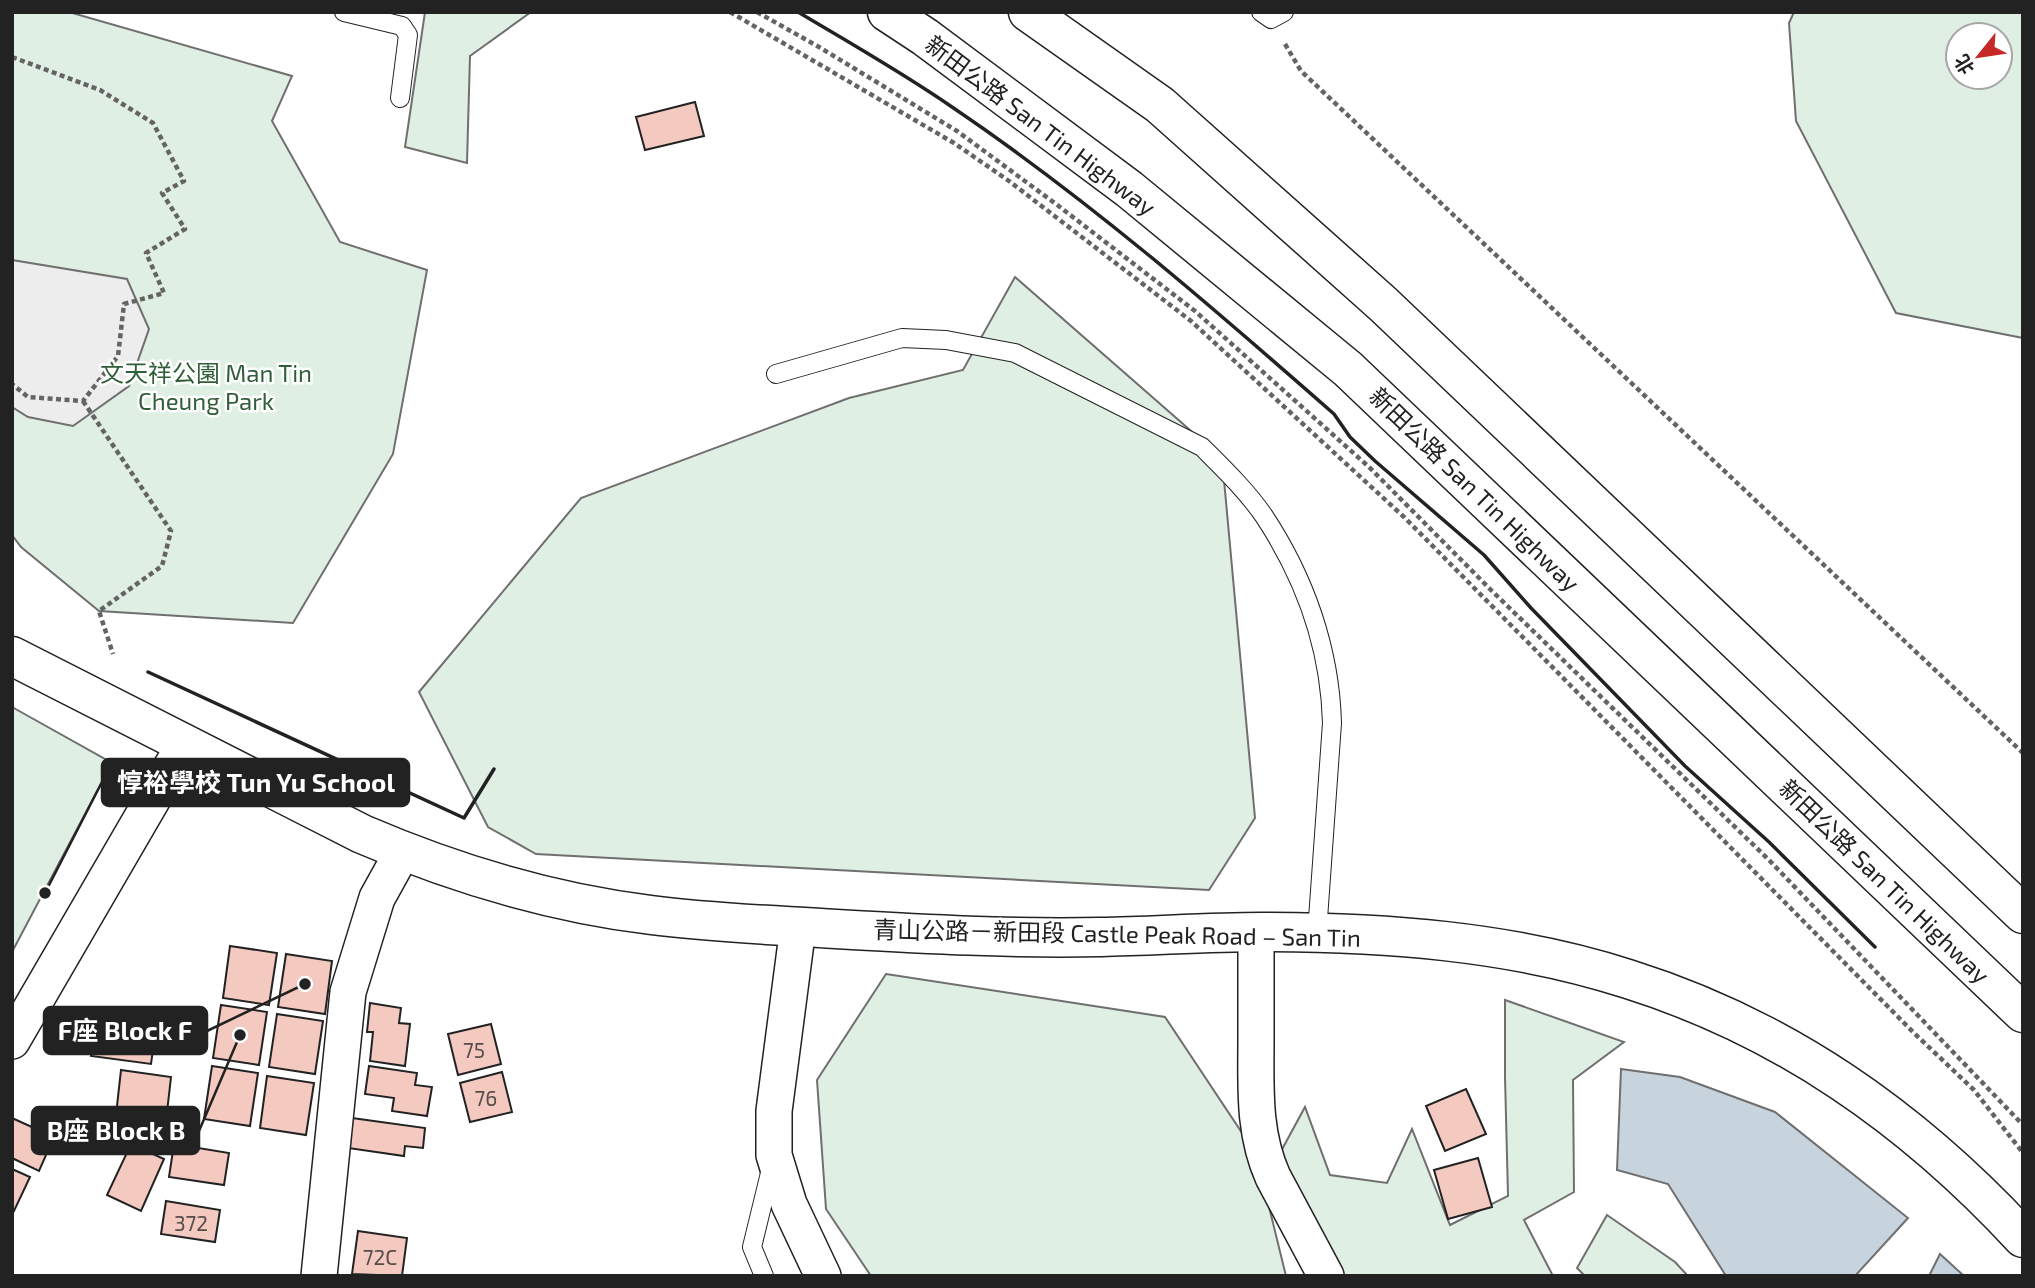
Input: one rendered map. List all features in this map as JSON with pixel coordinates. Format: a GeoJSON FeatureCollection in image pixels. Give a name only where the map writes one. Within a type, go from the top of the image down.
{"type":"FeatureCollection","features":[{"type":"Feature","properties":{"kind":"main road","name":"新田公路 San Tin Highway"},"geometry":{"type":"LineString","coordinates":[[887,12],[925,37],[1129,189],[1348,369],[2023,1013]]}},
{"type":"Feature","properties":{"kind":"main road"},"geometry":{"type":"LineString","coordinates":[[1028,12],[1160,105],[1384,304],[2023,914]]}},
{"type":"Feature","properties":{"kind":"main road","name":"青山公路－新田段 Castle Peak Road – San Tin"},"geometry":{"type":"LineString","coordinates":[[12,656],[184,745],[402,852],[515,887],[605,908],[699,920],[798,927],[1036,937],[1317,933],[1460,944],[1542,957],[1625,977],[1738,1021],[1811,1061],[1881,1107],[1947,1161],[2023,1238]]}},
{"type":"Feature","properties":{"kind":"street"},"geometry":{"type":"LineString","coordinates":[[12,1041],[184,745]]}},
{"type":"Feature","properties":{"kind":"street"},"geometry":{"type":"LineString","coordinates":[[319,1276],[348,992],[377,898],[402,852]]}},
{"type":"Feature","properties":{"kind":"street"},"geometry":{"type":"LineString","coordinates":[[798,927],[774,1111],[775,1155],[789,1204],[823,1276]]}},
{"type":"Feature","properties":{"kind":"street"},"geometry":{"type":"LineString","coordinates":[[1256,932],[1256,1103],[1261,1142],[1273,1177],[1326,1276]]}},
{"type":"Feature","properties":{"kind":"lane"},"geometry":{"type":"LineString","coordinates":[[344,12],[402,26],[408,35],[400,98]]}},
{"type":"Feature","properties":{"kind":"lane"},"geometry":{"type":"LineString","coordinates":[[776,374],[902,338],[946,340],[1014,353],[1202,447],[1225,470],[1264,516],[1296,574],[1320,635],[1327,668],[1332,723],[1317,933]]}},
{"type":"Feature","properties":{"kind":"lane"},"geometry":{"type":"LineString","coordinates":[[764,1276],[752,1247],[775,1155]]}},
{"type":"Feature","properties":{"kind":"path"},"geometry":{"type":"LineString","coordinates":[[730,12],[954,143],[1009,181],[1191,321],[1404,517],[1913,1032],[1974,1090],[2023,1153]]}},
{"type":"Feature","properties":{"kind":"path"},"geometry":{"type":"LineString","coordinates":[[757,12],[957,131],[1195,311],[1369,467],[1492,591],[1768,859],[2023,1125]]}},
{"type":"Feature","properties":{"kind":"path"},"geometry":{"type":"LineString","coordinates":[[1272,14],[1301,71],[2023,753]]}},
{"type":"Feature","properties":{"kind":"path"},"geometry":{"type":"LineString","coordinates":[[12,57],[100,90],[153,123],[184,181],[162,193],[185,229],[146,253],[164,293],[124,304],[118,356],[83,401]]}},
{"type":"Feature","properties":{"kind":"path"},"geometry":{"type":"LineString","coordinates":[[12,384],[28,397],[83,401]]}},
{"type":"Feature","properties":{"kind":"path"},"geometry":{"type":"LineString","coordinates":[[83,401],[171,531],[162,566],[99,611],[113,654]]}},
{"type":"Feature","properties":{"kind":"green space","name":"文天祥公園 Man Tin Cheung Park"},"geometry":{"type":"Polygon","coordinates":[[[12,12],[69,12],[292,76],[272,121],[340,242],[427,270],[393,454],[293,623],[99,611],[21,547],[12,535],[12,12]]]}},
{"type":"Feature","properties":{"kind":"green space"},"geometry":{"type":"Polygon","coordinates":[[[425,12],[531,12],[470,56],[467,163],[405,147],[425,12]]]}},
{"type":"Feature","properties":{"kind":"green space"},"geometry":{"type":"Polygon","coordinates":[[[1794,12],[2023,12],[2023,338],[1896,313],[1796,121],[1789,23],[1794,12]]]}},
{"type":"Feature","properties":{"kind":"green space"},"geometry":{"type":"Polygon","coordinates":[[[1015,277],[1222,458],[1255,818],[1209,890],[536,854],[488,827],[419,692],[581,498],[849,398],[963,370],[1015,277]]]}},
{"type":"Feature","properties":{"kind":"green space"},"geometry":{"type":"Polygon","coordinates":[[[12,707],[112,763],[12,952],[12,707]]]}},
{"type":"Feature","properties":{"kind":"green space"},"geometry":{"type":"Polygon","coordinates":[[[886,974],[1165,1017],[1256,1154],[1286,1276],[871,1276],[826,1209],[817,1080],[886,974]]]}},
{"type":"Feature","properties":{"kind":"green space"},"geometry":{"type":"Polygon","coordinates":[[[1505,1000],[1624,1042],[1573,1080],[1574,1192],[1524,1220],[1553,1276],[1335,1276],[1273,1166],[1305,1107],[1330,1175],[1387,1183],[1412,1129],[1450,1225],[1508,1196],[1505,1000]]]}},
{"type":"Feature","properties":{"kind":"green space"},"geometry":{"type":"Polygon","coordinates":[[[1607,1215],[1675,1262],[1688,1276],[1585,1276],[1577,1268],[1607,1215]]]}},
{"type":"Feature","properties":{"kind":"shaded area"},"geometry":{"type":"Polygon","coordinates":[[[12,260],[127,279],[149,329],[129,386],[73,426],[28,417],[12,407],[12,260]]]}},
{"type":"Feature","properties":{"kind":"shaded area"},"geometry":{"type":"Polygon","coordinates":[[[1621,1069],[1680,1077],[1775,1112],[1908,1218],[1855,1276],[1726,1276],[1668,1184],[1617,1170],[1621,1069]]]}},
{"type":"Feature","properties":{"kind":"shaded area"},"geometry":{"type":"Polygon","coordinates":[[[1940,1254],[1964,1276],[1929,1276],[1940,1254]]]}},
{"type":"Feature","properties":{"kind":"building"},"geometry":{"type":"Polygon","coordinates":[[[695,102],[704,136],[645,150],[636,117],[695,102]]]}},
{"type":"Feature","properties":{"kind":"building"},"geometry":{"type":"Polygon","coordinates":[[[230,946],[277,953],[269,1005],[223,998],[230,946]]]}},
{"type":"Feature","properties":{"kind":"building"},"geometry":{"type":"Polygon","coordinates":[[[286,954],[332,961],[325,1014],[278,1007],[286,954]]]}},
{"type":"Feature","properties":{"kind":"building"},"geometry":{"type":"Polygon","coordinates":[[[370,1003],[401,1008],[399,1023],[410,1024],[405,1066],[370,1061],[373,1032],[367,1032],[370,1003]]]}},
{"type":"Feature","properties":{"kind":"building"},"geometry":{"type":"Polygon","coordinates":[[[221,1005],[267,1012],[259,1065],[213,1058],[221,1005]]]}},
{"type":"Feature","properties":{"kind":"building"},"geometry":{"type":"Polygon","coordinates":[[[277,1014],[323,1021],[315,1074],[269,1067],[277,1014]]]}},
{"type":"Feature","properties":{"kind":"building"},"geometry":{"type":"Polygon","coordinates":[[[95,1022],[156,1029],[151,1064],[91,1056],[95,1022]]]}},
{"type":"Feature","properties":{"kind":"building"},"geometry":{"type":"Polygon","coordinates":[[[491,1024],[501,1064],[458,1075],[448,1034],[491,1024]]]}},
{"type":"Feature","properties":{"kind":"building"},"geometry":{"type":"Polygon","coordinates":[[[212,1066],[258,1073],[250,1126],[204,1119],[212,1066]]]}},
{"type":"Feature","properties":{"kind":"building"},"geometry":{"type":"Polygon","coordinates":[[[369,1066],[417,1073],[415,1085],[432,1087],[427,1116],[392,1111],[394,1098],[365,1094],[369,1066]]]}},
{"type":"Feature","properties":{"kind":"building"},"geometry":{"type":"Polygon","coordinates":[[[121,1070],[171,1077],[166,1121],[116,1115],[121,1070]]]}},
{"type":"Feature","properties":{"kind":"building"},"geometry":{"type":"Polygon","coordinates":[[[502,1072],[512,1112],[470,1122],[460,1083],[502,1072]]]}},
{"type":"Feature","properties":{"kind":"building"},"geometry":{"type":"Polygon","coordinates":[[[267,1076],[314,1083],[306,1135],[260,1128],[267,1076]]]}},
{"type":"Feature","properties":{"kind":"building"},"geometry":{"type":"Polygon","coordinates":[[[1466,1089],[1486,1134],[1445,1151],[1426,1106],[1466,1089]]]}},
{"type":"Feature","properties":{"kind":"building"},"geometry":{"type":"Polygon","coordinates":[[[12,1118],[54,1137],[39,1171],[12,1158],[12,1118]]]}},
{"type":"Feature","properties":{"kind":"building"},"geometry":{"type":"Polygon","coordinates":[[[352,1118],[425,1128],[423,1148],[405,1146],[404,1156],[348,1148],[352,1118]]]}},
{"type":"Feature","properties":{"kind":"building"},"geometry":{"type":"Polygon","coordinates":[[[131,1144],[164,1159],[141,1211],[107,1195],[131,1144]]]}},
{"type":"Feature","properties":{"kind":"building"},"geometry":{"type":"Polygon","coordinates":[[[174,1144],[229,1153],[224,1185],[169,1177],[174,1144]]]}},
{"type":"Feature","properties":{"kind":"building"},"geometry":{"type":"Polygon","coordinates":[[[1478,1158],[1492,1207],[1448,1219],[1434,1170],[1478,1158]]]}},
{"type":"Feature","properties":{"kind":"building"},"geometry":{"type":"Polygon","coordinates":[[[12,1169],[30,1177],[14,1211],[12,1210],[12,1169]]]}},
{"type":"Feature","properties":{"kind":"building"},"geometry":{"type":"Polygon","coordinates":[[[166,1201],[220,1210],[215,1242],[161,1234],[166,1201]]]}},
{"type":"Feature","properties":{"kind":"building"},"geometry":{"type":"Polygon","coordinates":[[[358,1231],[407,1238],[402,1276],[352,1274],[358,1231]]]}},
{"type":"Feature","properties":{"kind":"wall"},"geometry":{"type":"LineString","coordinates":[[798,12],[933,94],[1002,142],[1100,216],[1288,374],[1334,414],[1350,437],[1375,461],[1484,555],[1531,608],[1685,766],[1769,842],[1875,947]]}},
{"type":"Feature","properties":{"kind":"wall"},"geometry":{"type":"LineString","coordinates":[[148,672],[464,818],[494,769]]}},
{"type":"Feature","properties":{"kind":"place","name":"惇裕學校 Tun Yu School"},"geometry":{"type":"Point","coordinates":[45,893]}},
{"type":"Feature","properties":{"kind":"place","name":"F座 Block F"},"geometry":{"type":"Point","coordinates":[305,984]}},
{"type":"Feature","properties":{"kind":"place","name":"B座 Block B"},"geometry":{"type":"Point","coordinates":[240,1035]}}]}
